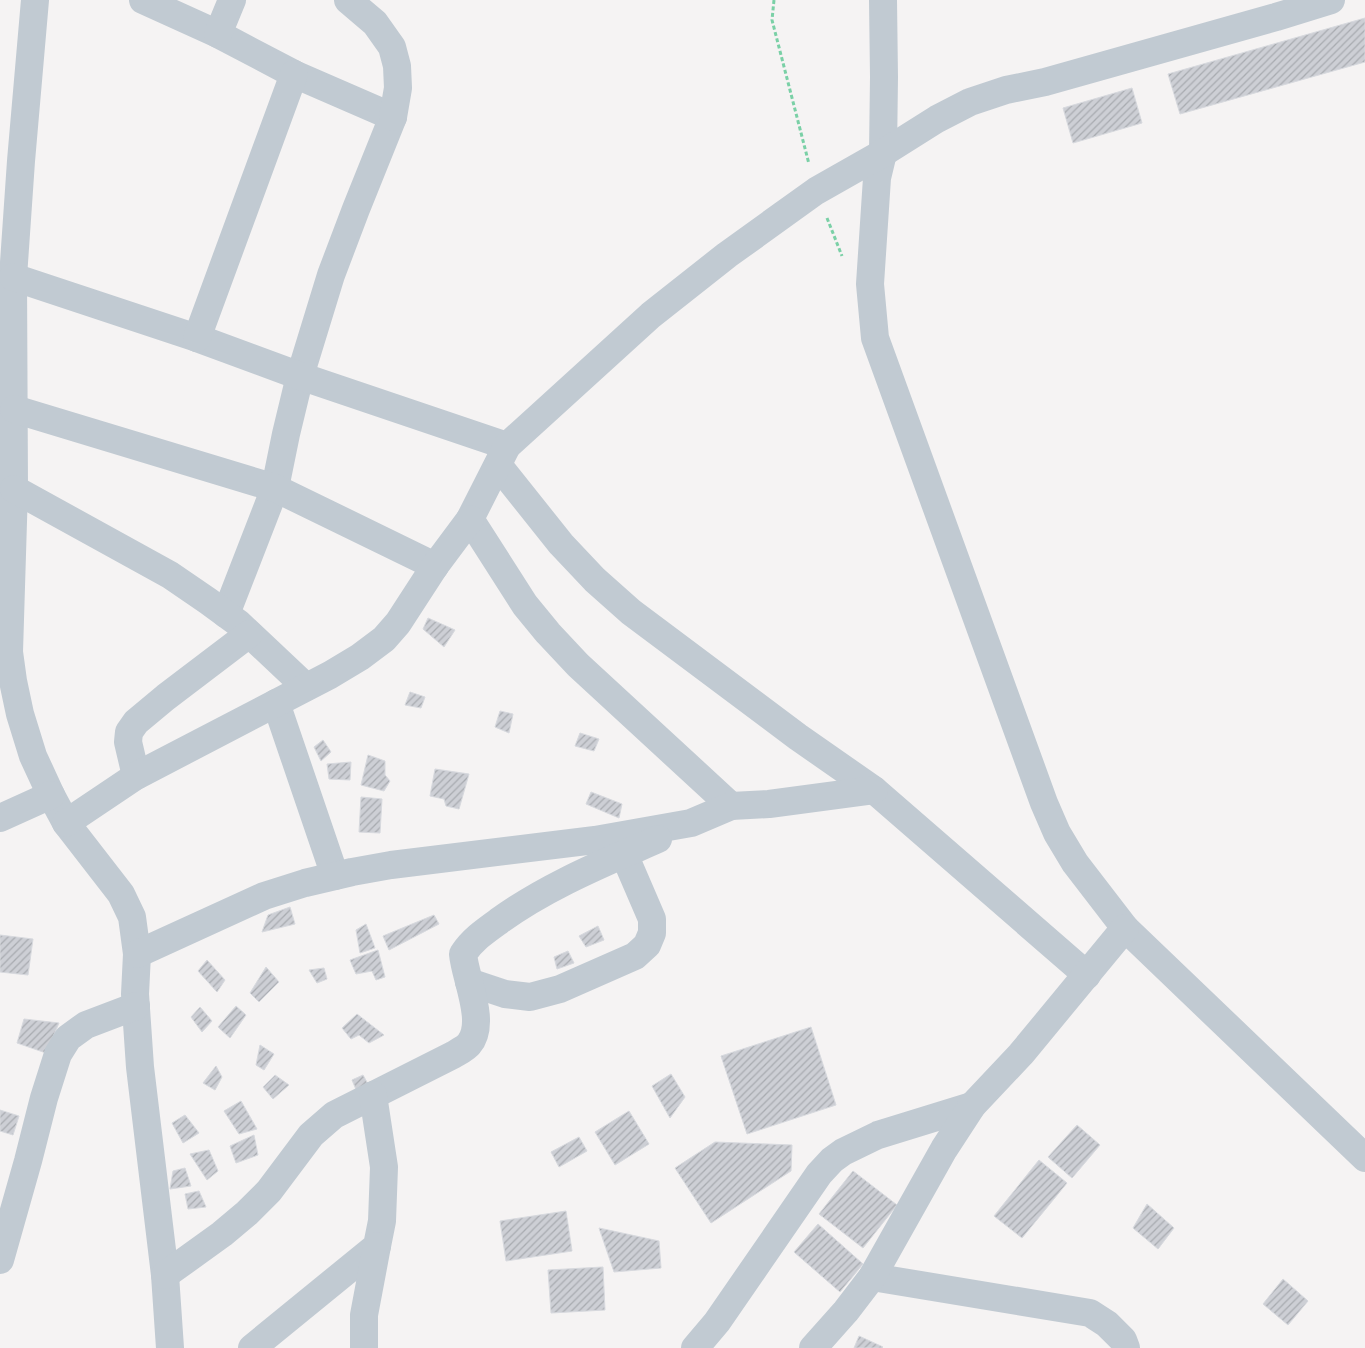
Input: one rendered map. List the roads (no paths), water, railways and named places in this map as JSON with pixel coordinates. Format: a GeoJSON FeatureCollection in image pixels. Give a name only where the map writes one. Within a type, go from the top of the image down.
{"type":"FeatureCollection","features":[{"type":"Feature","properties":{"kind":"street"},"geometry":{"type":"LineString","coordinates":[[35,0],[22,152],[8,242],[13,277],[14,409],[14,489],[9,652],[20,714],[33,756],[51,795],[66,823],[121,894],[132,917],[137,954],[134,994],[140,1067],[164,1275],[170,1348]]}},
{"type":"Feature","properties":{"kind":"street"},"geometry":{"type":"LineString","coordinates":[[143,0],[218,34],[294,74],[393,117]]}},
{"type":"Feature","properties":{"kind":"street"},"geometry":{"type":"LineString","coordinates":[[218,34],[232,0]]}},
{"type":"Feature","properties":{"kind":"street"},"geometry":{"type":"LineString","coordinates":[[226,614],[276,488],[286,434],[300,376],[339,252],[393,117],[398,88],[397,66],[392,46],[375,23],[348,0]]}},
{"type":"Feature","properties":{"kind":"street"},"geometry":{"type":"LineString","coordinates":[[883,0],[883,152],[878,178],[870,284],[875,338],[1044,803],[1057,833],[1075,863],[1125,928],[1365,1158]]}},
{"type":"Feature","properties":{"kind":"street"},"geometry":{"type":"LineString","coordinates":[[66,823],[136,776],[306,688],[360,657],[384,639],[398,623],[435,566],[470,519],[502,456],[651,315],[727,255],[816,191],[937,119],[970,102],[1006,90],[1045,82],[1274,9],[1331,0]]}},
{"type":"Feature","properties":{"kind":"street"},"geometry":{"type":"LineString","coordinates":[[198,338],[294,74]]}},
{"type":"Feature","properties":{"kind":"street"},"geometry":{"type":"LineString","coordinates":[[13,277],[198,338],[502,456],[561,544],[595,580],[631,612],[798,737],[874,790],[1087,975]]}},
{"type":"Feature","properties":{"kind":"street"},"geometry":{"type":"LineString","coordinates":[[14,409],[276,488],[435,566]]}},
{"type":"Feature","properties":{"kind":"street"},"geometry":{"type":"LineString","coordinates":[[14,489],[170,574],[226,614],[306,688]]}},
{"type":"Feature","properties":{"kind":"street"},"geometry":{"type":"LineString","coordinates":[[470,519],[525,605],[548,633],[578,665],[732,806]]}},
{"type":"Feature","properties":{"kind":"street"},"geometry":{"type":"LineString","coordinates":[[136,776],[128,742],[129,732],[136,722],[249,634]]}},
{"type":"Feature","properties":{"kind":"street"},"geometry":{"type":"LineString","coordinates":[[276,703],[335,876]]}},
{"type":"Feature","properties":{"kind":"street"},"geometry":{"type":"LineString","coordinates":[[164,1275],[222,1234],[247,1213],[269,1191],[311,1135],[334,1115],[453,1055],[469,1044],[475,1034],[476,1020],[462,954],[480,935],[526,902],[624,854],[732,806],[769,804],[874,790]]}},
{"type":"Feature","properties":{"kind":"street"},"geometry":{"type":"LineString","coordinates":[[0,818],[51,795]]}},
{"type":"Feature","properties":{"kind":"street"},"geometry":{"type":"LineString","coordinates":[[137,954],[264,896],[305,883],[391,865],[595,840],[691,824]]}},
{"type":"Feature","properties":{"kind":"street"},"geometry":{"type":"LineString","coordinates":[[469,982],[506,994],[530,997],[560,989],[635,956],[647,945],[652,933],[652,919],[624,854]]}},
{"type":"Feature","properties":{"kind":"street"},"geometry":{"type":"LineString","coordinates":[[813,1348],[846,1311],[872,1276],[944,1148],[972,1106],[1021,1054],[1125,928]]}},
{"type":"Feature","properties":{"kind":"street"},"geometry":{"type":"LineString","coordinates":[[0,1260],[44,1098],[58,1054],[68,1038],[86,1025],[136,1006]]}},
{"type":"Feature","properties":{"kind":"street"},"geometry":{"type":"LineString","coordinates":[[364,1348],[364,1315],[382,1221],[384,1167],[373,1095]]}},
{"type":"Feature","properties":{"kind":"street"},"geometry":{"type":"LineString","coordinates":[[695,1348],[717,1322],[820,1174],[832,1160],[843,1152],[878,1135],[972,1106]]}},
{"type":"Feature","properties":{"kind":"street"},"geometry":{"type":"LineString","coordinates":[[252,1348],[377,1246]]}},
{"type":"Feature","properties":{"kind":"street"},"geometry":{"type":"LineString","coordinates":[[872,1276],[1090,1313],[1107,1324],[1123,1340],[1126,1348]]}}]}
